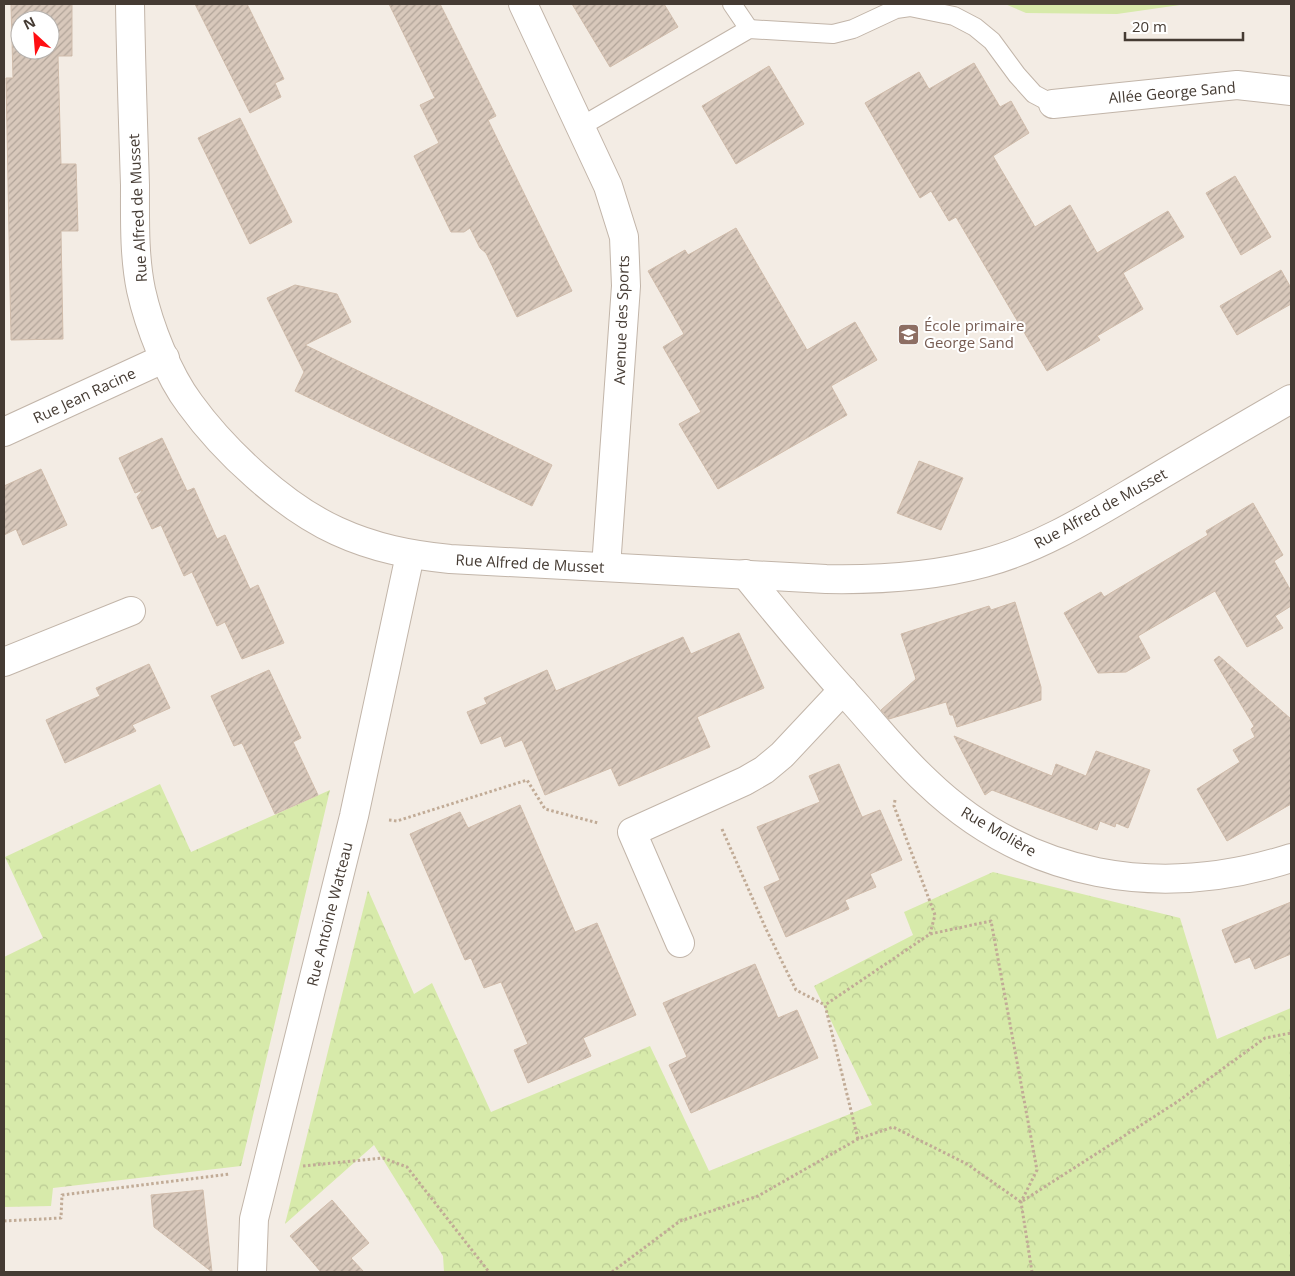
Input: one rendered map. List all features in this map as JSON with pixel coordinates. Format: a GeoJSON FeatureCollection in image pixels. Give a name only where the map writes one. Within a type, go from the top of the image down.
{"type":"FeatureCollection","features":[{"type":"Feature","properties":{"kind":"street","name":"Rue Alfred de Musset"},"geometry":{"type":"LineString","coordinates":[[130,4],[136,260],[147,311],[165,358],[188,403],[233,453],[271,487],[302,511],[336,531],[372,545],[410,555],[745,574],[834,579],[889,579],[922,576],[994,560],[1064,531],[1291,399]]}},
{"type":"Feature","properties":{"kind":"street","name":"Avenue des Sports"},"geometry":{"type":"LineString","coordinates":[[523,4],[616,208],[624,237],[625,260],[606,566]]}},
{"type":"Feature","properties":{"kind":"street","name":"Allée George Sand"},"geometry":{"type":"LineString","coordinates":[[1053,104],[1238,85],[1291,91]]}},
{"type":"Feature","properties":{"kind":"street","name":"Rue Jean Racine"},"geometry":{"type":"LineString","coordinates":[[4,432],[165,358]]}},
{"type":"Feature","properties":{"kind":"street","name":"Rue Antoine Watteau"},"geometry":{"type":"LineString","coordinates":[[252,1272],[254,1219],[265,1169],[354,816],[410,555]]}},
{"type":"Feature","properties":{"kind":"street","name":"Rue Molière"},"geometry":{"type":"LineString","coordinates":[[745,574],[842,690],[927,782],[969,817],[1000,835],[1041,856],[1083,870],[1124,878],[1177,879],[1245,871],[1291,858]]}},
{"type":"Feature","properties":{"kind":"street"},"geometry":{"type":"LineString","coordinates":[[4,662],[131,612]]}},
{"type":"Feature","properties":{"kind":"street"},"geometry":{"type":"LineString","coordinates":[[680,943],[632,832],[708,798],[764,770],[782,755],[842,690]]}},
{"type":"Feature","properties":{"kind":"lane"},"geometry":{"type":"LineString","coordinates":[[732,4],[749,29]]}},
{"type":"Feature","properties":{"kind":"lane"},"geometry":{"type":"LineString","coordinates":[[580,127],[749,29],[833,34],[853,29],[896,9],[910,7],[954,16],[976,27],[992,41],[1017,75],[1034,94],[1053,104]]}},
{"type":"Feature","properties":{"kind":"path"},"geometry":{"type":"LineString","coordinates":[[900,754],[894,806],[935,915],[930,934]]}},
{"type":"Feature","properties":{"kind":"path"},"geometry":{"type":"LineString","coordinates":[[354,816],[397,820],[527,780],[545,810],[632,832]]}},
{"type":"Feature","properties":{"kind":"path"},"geometry":{"type":"LineString","coordinates":[[708,798],[766,929],[796,990],[825,1005],[858,1139]]}},
{"type":"Feature","properties":{"kind":"path"},"geometry":{"type":"LineString","coordinates":[[825,1005],[930,934],[991,921],[1038,1170],[1021,1202],[1032,1272]]}},
{"type":"Feature","properties":{"kind":"path"},"geometry":{"type":"LineString","coordinates":[[1021,1202],[1177,1102],[1265,1038],[1291,1033]]}},
{"type":"Feature","properties":{"kind":"path"},"geometry":{"type":"LineString","coordinates":[[612,1272],[680,1222],[758,1196],[858,1139],[893,1127],[967,1164],[1021,1202]]}},
{"type":"Feature","properties":{"kind":"path"},"geometry":{"type":"LineString","coordinates":[[4,1220],[61,1218],[62,1195],[265,1169],[383,1158],[407,1167],[489,1272]]}},
{"type":"Feature","properties":{"kind":"green space"},"geometry":{"type":"Polygon","coordinates":[[[1005,4],[1187,4],[1117,14],[1026,13],[1005,4]]]}},
{"type":"Feature","properties":{"kind":"green space"},"geometry":{"type":"Polygon","coordinates":[[[160,784],[191,852],[330,790],[241,1166],[53,1188],[51,1206],[4,1207],[4,957],[43,938],[5,857],[160,784]]]}},
{"type":"Feature","properties":{"kind":"green space"},"geometry":{"type":"Polygon","coordinates":[[[993,872],[1180,918],[1217,1039],[1291,1008],[1291,1272],[444,1272],[443,1256],[374,1145],[285,1224],[368,890],[414,994],[432,983],[491,1112],[650,1046],[709,1171],[872,1105],[814,986],[913,935],[904,912],[993,872]]]}},
{"type":"Feature","properties":{"kind":"building"},"geometry":{"type":"Polygon","coordinates":[[[11,4],[72,4],[72,56],[60,56],[60,10],[11,10],[11,4]]]}},
{"type":"Feature","properties":{"kind":"building"},"geometry":{"type":"Polygon","coordinates":[[[195,4],[247,4],[284,79],[275,83],[281,97],[250,113],[195,4]]]}},
{"type":"Feature","properties":{"kind":"building"},"geometry":{"type":"Polygon","coordinates":[[[389,4],[440,4],[496,116],[488,120],[572,291],[517,317],[486,253],[480,248],[470,228],[464,232],[451,232],[414,156],[439,143],[420,105],[435,98],[389,4]]]}},
{"type":"Feature","properties":{"kind":"building"},"geometry":{"type":"Polygon","coordinates":[[[572,4],[664,4],[678,27],[610,67],[572,4]]]}},
{"type":"Feature","properties":{"kind":"building"},"geometry":{"type":"Polygon","coordinates":[[[13,60],[58,60],[61,164],[76,164],[78,231],[61,231],[63,339],[11,340],[6,78],[13,78],[13,60]]]}},
{"type":"Feature","properties":{"kind":"building"},"geometry":{"type":"Polygon","coordinates":[[[974,63],[1000,107],[1011,101],[1029,133],[993,156],[1035,227],[1070,205],[1097,253],[1168,211],[1184,237],[1123,273],[1143,309],[1097,336],[1100,340],[1047,371],[956,217],[949,221],[931,191],[920,198],[865,103],[919,72],[929,89],[974,63]]]}},
{"type":"Feature","properties":{"kind":"building"},"geometry":{"type":"Polygon","coordinates":[[[769,66],[804,124],[736,164],[702,106],[769,66]]]}},
{"type":"Feature","properties":{"kind":"building"},"geometry":{"type":"Polygon","coordinates":[[[240,118],[292,222],[250,244],[198,138],[240,118]]]}},
{"type":"Feature","properties":{"kind":"building"},"geometry":{"type":"Polygon","coordinates":[[[1235,176],[1271,237],[1241,255],[1206,193],[1235,176]]]}},
{"type":"Feature","properties":{"kind":"building"},"geometry":{"type":"Polygon","coordinates":[[[736,228],[807,350],[855,322],[877,360],[831,386],[847,415],[718,489],[679,424],[701,412],[663,347],[684,334],[648,271],[685,250],[688,255],[736,228]]]}},
{"type":"Feature","properties":{"kind":"building"},"geometry":{"type":"Polygon","coordinates":[[[1281,270],[1291,288],[1291,304],[1237,335],[1220,306],[1281,270]]]}},
{"type":"Feature","properties":{"kind":"building"},"geometry":{"type":"Polygon","coordinates":[[[295,285],[337,294],[351,322],[305,345],[552,465],[532,506],[295,391],[304,372],[267,298],[295,285]]]}},
{"type":"Feature","properties":{"kind":"building"},"geometry":{"type":"Polygon","coordinates":[[[162,438],[187,491],[194,488],[217,539],[225,535],[250,589],[258,585],[284,643],[242,659],[225,622],[217,626],[192,572],[184,576],[161,525],[152,529],[137,497],[143,490],[135,493],[119,458],[162,438]]]}},
{"type":"Feature","properties":{"kind":"building"},"geometry":{"type":"Polygon","coordinates":[[[919,461],[963,478],[941,530],[897,513],[919,461]]]}},
{"type":"Feature","properties":{"kind":"building"},"geometry":{"type":"Polygon","coordinates":[[[41,469],[67,525],[23,545],[16,529],[4,535],[4,486],[41,469]]]}},
{"type":"Feature","properties":{"kind":"building"},"geometry":{"type":"Polygon","coordinates":[[[1253,503],[1283,555],[1274,561],[1291,591],[1291,606],[1275,616],[1283,628],[1247,647],[1215,591],[1138,636],[1150,658],[1126,672],[1098,673],[1064,613],[1101,592],[1104,597],[1208,535],[1206,531],[1253,503]]]}},
{"type":"Feature","properties":{"kind":"building"},"geometry":{"type":"Polygon","coordinates":[[[1015,602],[1041,687],[1041,700],[957,727],[953,715],[950,715],[946,702],[889,719],[881,710],[916,679],[901,634],[989,606],[991,610],[1015,602]]]}},
{"type":"Feature","properties":{"kind":"building"},"geometry":{"type":"Polygon","coordinates":[[[739,633],[764,688],[697,717],[710,747],[619,786],[611,768],[545,795],[522,740],[505,747],[501,736],[481,744],[467,712],[487,704],[484,698],[547,670],[556,691],[683,637],[691,654],[739,633]]]}},
{"type":"Feature","properties":{"kind":"building"},"geometry":{"type":"Polygon","coordinates":[[[1219,656],[1291,719],[1291,804],[1227,841],[1197,789],[1240,762],[1233,750],[1255,737],[1251,729],[1254,726],[1214,660],[1219,656]]]}},
{"type":"Feature","properties":{"kind":"building"},"geometry":{"type":"Polygon","coordinates":[[[149,664],[170,708],[132,725],[136,731],[65,763],[46,720],[100,696],[96,688],[149,664]]]}},
{"type":"Feature","properties":{"kind":"building"},"geometry":{"type":"Polygon","coordinates":[[[269,670],[301,738],[293,742],[318,795],[275,814],[242,743],[234,746],[211,696],[269,670]]]}},
{"type":"Feature","properties":{"kind":"building"},"geometry":{"type":"Polygon","coordinates":[[[954,736],[1052,776],[1056,764],[1086,776],[1096,751],[1150,770],[1128,828],[1116,823],[1115,827],[1100,821],[1097,830],[992,790],[985,795],[954,736]]]}},
{"type":"Feature","properties":{"kind":"building"},"geometry":{"type":"Polygon","coordinates":[[[839,764],[862,817],[880,810],[902,860],[870,874],[876,887],[845,900],[849,909],[786,937],[764,887],[780,880],[757,827],[820,802],[809,776],[839,764]]]}},
{"type":"Feature","properties":{"kind":"building"},"geometry":{"type":"Polygon","coordinates":[[[520,805],[575,932],[597,923],[636,1015],[583,1038],[591,1056],[528,1083],[514,1050],[528,1044],[501,982],[484,988],[471,958],[465,960],[410,834],[460,812],[468,828],[520,805]]]}},
{"type":"Feature","properties":{"kind":"building"},"geometry":{"type":"Polygon","coordinates":[[[1291,902],[1291,954],[1255,969],[1250,957],[1235,963],[1222,930],[1291,902]]]}},
{"type":"Feature","properties":{"kind":"building"},"geometry":{"type":"Polygon","coordinates":[[[755,964],[778,1018],[797,1010],[818,1058],[691,1113],[669,1065],[687,1057],[663,1003],[755,964]]]}},
{"type":"Feature","properties":{"kind":"building"},"geometry":{"type":"Polygon","coordinates":[[[203,1190],[212,1272],[154,1227],[151,1195],[203,1190]]]}},
{"type":"Feature","properties":{"kind":"building"},"geometry":{"type":"Polygon","coordinates":[[[332,1200],[369,1243],[351,1258],[364,1272],[321,1272],[290,1236],[332,1200]]]}},
{"type":"Feature","properties":{"kind":"place","name":"École primaire George Sand"},"geometry":{"type":"Point","coordinates":[908,334]}}]}
